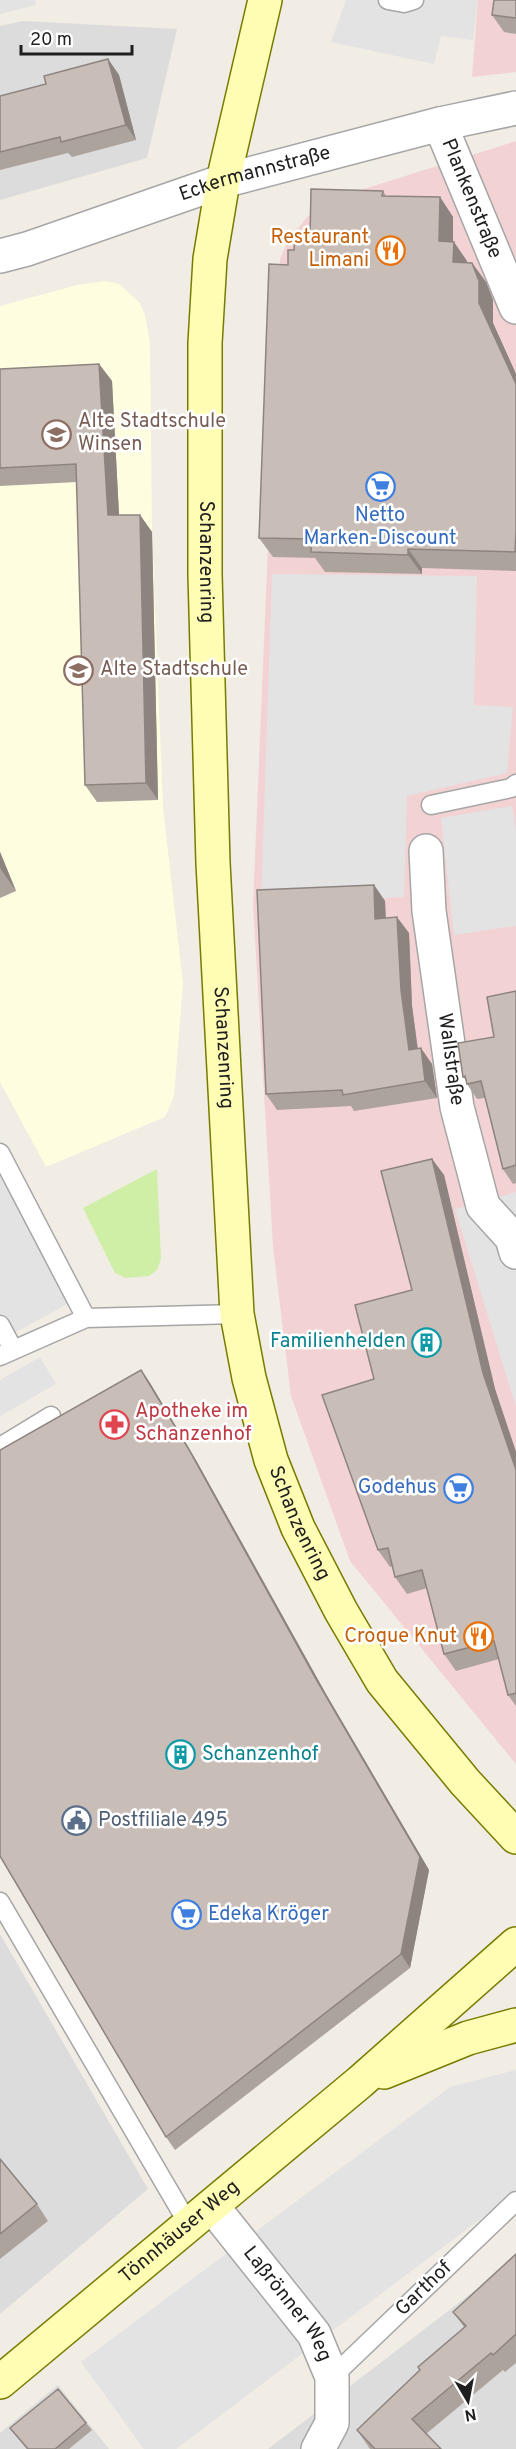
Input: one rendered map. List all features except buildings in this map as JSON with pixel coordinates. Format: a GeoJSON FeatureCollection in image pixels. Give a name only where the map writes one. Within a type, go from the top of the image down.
{"type":"FeatureCollection","features":[{"type":"Feature","properties":{"kind":"main road","name":"Schanzenring"},"geometry":{"type":"LineString","coordinates":[[265,0],[223,181],[210,259],[205,343],[205,575],[213,863],[237,1314],[249,1378],[272,1460],[298,1528],[336,1601],[382,1681],[465,1782],[516,1837]]}},
{"type":"Feature","properties":{"kind":"main road","name":"Tönnhäuser Weg"},"geometry":{"type":"LineString","coordinates":[[0,2382],[360,2082],[516,1944]]}},
{"type":"Feature","properties":{"kind":"main road","name":"Tönnhäuser Weg"},"geometry":{"type":"LineString","coordinates":[[360,2082],[468,2037],[516,2025]]}},
{"type":"Feature","properties":{"kind":"street","name":"Eckermannstraße"},"geometry":{"type":"LineString","coordinates":[[0,256],[39,245],[223,181],[440,123],[516,108]]}},
{"type":"Feature","properties":{"kind":"street","name":"Plankenstraße"},"geometry":{"type":"LineString","coordinates":[[440,123],[516,307]]}},
{"type":"Feature","properties":{"kind":"street","name":"Wallstraße"},"geometry":{"type":"LineString","coordinates":[[426,851],[429,911],[457,1107],[483,1206],[515,1240]]}},
{"type":"Feature","properties":{"kind":"street","name":"Laßrönner Weg"},"geometry":{"type":"LineString","coordinates":[[201,2215],[314,2334],[332,2377],[332,2423],[318,2449]]}},
{"type":"Feature","properties":{"kind":"lane"},"geometry":{"type":"LineString","coordinates":[[388,0],[404,3],[414,0]]}},
{"type":"Feature","properties":{"kind":"lane"},"geometry":{"type":"LineString","coordinates":[[431,805],[511,788],[516,784]]}},
{"type":"Feature","properties":{"kind":"lane"},"geometry":{"type":"LineString","coordinates":[[0,1153],[86,1318]]}},
{"type":"Feature","properties":{"kind":"lane"},"geometry":{"type":"LineString","coordinates":[[0,1325],[7,1352],[86,1318],[237,1314]]}},
{"type":"Feature","properties":{"kind":"lane"},"geometry":{"type":"LineString","coordinates":[[0,1447],[51,1416]]}},
{"type":"Feature","properties":{"kind":"lane"},"geometry":{"type":"LineString","coordinates":[[0,1902],[201,2215]]}},
{"type":"Feature","properties":{"kind":"lane","name":"Garthof"},"geometry":{"type":"LineString","coordinates":[[332,2377],[516,2201]]}},
{"type":"Feature","properties":{"kind":"shaded area"},"geometry":{"type":"Polygon","coordinates":[[[0,0],[35,0],[36,5],[0,14],[0,0]]]}},
{"type":"Feature","properties":{"kind":"shaded area"},"geometry":{"type":"Polygon","coordinates":[[[346,0],[478,0],[473,40],[441,36],[434,64],[331,42],[346,0]]]}},
{"type":"Feature","properties":{"kind":"shaded area"},"geometry":{"type":"Polygon","coordinates":[[[478,0],[516,0],[516,72],[472,77],[478,0]]]}},
{"type":"Feature","properties":{"kind":"shaded area"},"geometry":{"type":"Polygon","coordinates":[[[23,21],[177,29],[147,158],[0,200],[0,26],[23,21]]]}},
{"type":"Feature","properties":{"kind":"shaded area"},"geometry":{"type":"Polygon","coordinates":[[[516,141],[516,1764],[350,1561],[291,1396],[273,1247],[253,905],[280,259],[289,239],[308,216],[326,201],[516,141]]]}},
{"type":"Feature","properties":{"kind":"shaded area","name":"Alte Stadtschule"},"geometry":{"type":"Polygon","coordinates":[[[105,281],[119,284],[140,303],[145,315],[150,343],[152,532],[163,807],[183,984],[174,1096],[165,1117],[46,1167],[0,1082],[0,306],[77,285],[105,281]]]}},
{"type":"Feature","properties":{"kind":"shaded area"},"geometry":{"type":"Polygon","coordinates":[[[272,574],[477,576],[474,705],[513,707],[507,773],[407,796],[404,897],[261,904],[272,574]]]}},
{"type":"Feature","properties":{"kind":"shaded area"},"geometry":{"type":"Polygon","coordinates":[[[512,806],[516,831],[516,926],[454,935],[441,818],[512,806]]]}},
{"type":"Feature","properties":{"kind":"shaded area"},"geometry":{"type":"Polygon","coordinates":[[[0,1176],[69,1303],[0,1341],[0,1176]]]}},
{"type":"Feature","properties":{"kind":"shaded area"},"geometry":{"type":"Polygon","coordinates":[[[516,1192],[516,1407],[455,1209],[516,1192]]]}},
{"type":"Feature","properties":{"kind":"shaded area"},"geometry":{"type":"Polygon","coordinates":[[[40,1357],[56,1384],[0,1416],[0,1380],[40,1357]]]}},
{"type":"Feature","properties":{"kind":"shaded area"},"geometry":{"type":"Polygon","coordinates":[[[0,1934],[148,2189],[0,2314],[0,1934]]]}},
{"type":"Feature","properties":{"kind":"shaded area"},"geometry":{"type":"Polygon","coordinates":[[[516,2070],[516,2192],[176,2449],[144,2449],[81,2362],[450,2087],[516,2070]]]}},
{"type":"Feature","properties":{"kind":"shaded area"},"geometry":{"type":"Polygon","coordinates":[[[516,2259],[516,2449],[268,2449],[516,2259]]]}},
{"type":"Feature","properties":{"kind":"shaded area"},"geometry":{"type":"Polygon","coordinates":[[[58,2385],[109,2449],[0,2449],[0,2433],[58,2385]]]}},
{"type":"Feature","properties":{"kind":"green space"},"geometry":{"type":"Polygon","coordinates":[[[157,1169],[161,1259],[157,1270],[149,1276],[126,1278],[115,1273],[83,1208],[157,1169]]]}},
{"type":"Feature","properties":{"kind":"place","name":"Restaurant Limani"},"geometry":{"type":"Point","coordinates":[390,250]}},
{"type":"Feature","properties":{"kind":"place","name":"Alte Stadtschule Winsen"},"geometry":{"type":"Point","coordinates":[57,434]}},
{"type":"Feature","properties":{"kind":"place","name":"Netto Marken-Discount"},"geometry":{"type":"Point","coordinates":[380,486]}},
{"type":"Feature","properties":{"kind":"place","name":"Alte Stadtschule"},"geometry":{"type":"Point","coordinates":[79,670]}},
{"type":"Feature","properties":{"kind":"place","name":"Familienhelden"},"geometry":{"type":"Point","coordinates":[427,1342]}},
{"type":"Feature","properties":{"kind":"place","name":"Apotheke im Schanzenhof"},"geometry":{"type":"Point","coordinates":[114,1424]}},
{"type":"Feature","properties":{"kind":"place","name":"Godehus"},"geometry":{"type":"Point","coordinates":[458,1488]}},
{"type":"Feature","properties":{"kind":"place","name":"Croque Knut"},"geometry":{"type":"Point","coordinates":[478,1637]}},
{"type":"Feature","properties":{"kind":"place","name":"Schanzenhof"},"geometry":{"type":"Point","coordinates":[181,1755]}},
{"type":"Feature","properties":{"kind":"place","name":"Postfiliale 495"},"geometry":{"type":"Point","coordinates":[77,1821]}},
{"type":"Feature","properties":{"kind":"place","name":"Edeka Kröger"},"geometry":{"type":"Point","coordinates":[187,1915]}}]}
